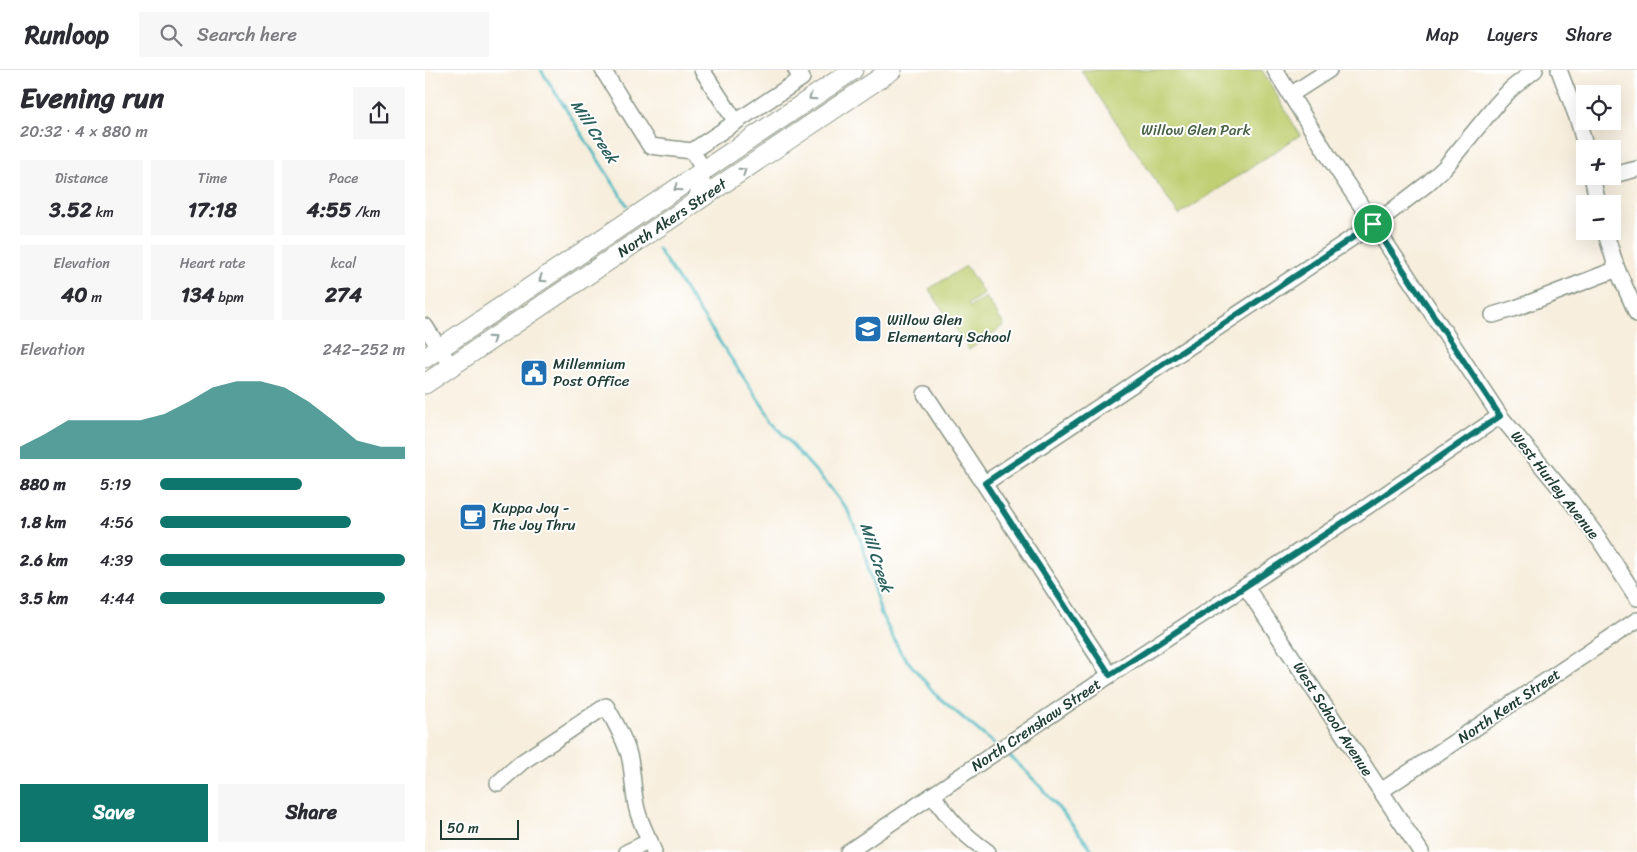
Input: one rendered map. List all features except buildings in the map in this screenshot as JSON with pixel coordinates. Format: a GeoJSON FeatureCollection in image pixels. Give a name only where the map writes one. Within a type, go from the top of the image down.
{"type":"FeatureCollection","features":[{"type":"Feature","properties":{"kind":"main road","name":"North Akers Street"},"geometry":{"type":"LineString","coordinates":[[429,354],[853,70]]}},
{"type":"Feature","properties":{"kind":"main road","name":"North Akers Street"},"geometry":{"type":"LineString","coordinates":[[438,375],[892,70]]}},
{"type":"Feature","properties":{"kind":"street"},"geometry":{"type":"LineString","coordinates":[[603,70],[651,146],[693,151],[801,78],[797,70]]}},
{"type":"Feature","properties":{"kind":"street"},"geometry":{"type":"LineString","coordinates":[[702,70],[736,122]]}},
{"type":"Feature","properties":{"kind":"street","name":"West Hurley Avenue"},"geometry":{"type":"LineString","coordinates":[[1275,70],[1373,224],[1500,416],[1571,501],[1599,539],[1637,598]]}},
{"type":"Feature","properties":{"kind":"street"},"geometry":{"type":"LineString","coordinates":[[1290,95],[1329,70]]}},
{"type":"Feature","properties":{"kind":"street"},"geometry":{"type":"LineString","coordinates":[[985,483],[1373,224],[1427,184],[1445,167],[1496,105],[1535,70]]}},
{"type":"Feature","properties":{"kind":"street"},"geometry":{"type":"LineString","coordinates":[[1559,70],[1584,140]]}},
{"type":"Feature","properties":{"kind":"street"},"geometry":{"type":"LineString","coordinates":[[693,151],[704,170],[700,188],[693,205]]}},
{"type":"Feature","properties":{"kind":"street"},"geometry":{"type":"LineString","coordinates":[[1621,173],[1637,169]]}},
{"type":"Feature","properties":{"kind":"street"},"geometry":{"type":"LineString","coordinates":[[1608,240],[1617,269],[1637,314]]}},
{"type":"Feature","properties":{"kind":"street"},"geometry":{"type":"LineString","coordinates":[[1493,315],[1617,269]]}},
{"type":"Feature","properties":{"kind":"street"},"geometry":{"type":"LineString","coordinates":[[425,326],[429,354],[438,375]]}},
{"type":"Feature","properties":{"kind":"street"},"geometry":{"type":"LineString","coordinates":[[925,394],[1110,675]]}},
{"type":"Feature","properties":{"kind":"street","name":"North Crenshaw Street"},"geometry":{"type":"LineString","coordinates":[[848,852],[1110,675],[1376,501],[1500,416]]}},
{"type":"Feature","properties":{"kind":"street","name":"West School Avenue"},"geometry":{"type":"LineString","coordinates":[[1246,586],[1421,852]]}},
{"type":"Feature","properties":{"kind":"street","name":"North Kent Street"},"geometry":{"type":"LineString","coordinates":[[1381,791],[1637,620]]}},
{"type":"Feature","properties":{"kind":"street"},"geometry":{"type":"LineString","coordinates":[[498,783],[522,762],[606,706],[620,732],[629,755],[633,793],[638,813],[652,846],[627,852]]}},
{"type":"Feature","properties":{"kind":"street"},"geometry":{"type":"LineString","coordinates":[[933,795],[960,831],[988,852]]}},
{"type":"Feature","properties":{"kind":"green space","name":"Willow Glen Park"},"geometry":{"type":"Polygon","coordinates":[[[1081,70],[1262,70],[1300,135],[1179,215],[1081,70]]]}},
{"type":"Feature","properties":{"kind":"green space"},"geometry":{"type":"Polygon","coordinates":[[[966,266],[984,294],[968,304],[970,307],[986,297],[1004,325],[969,350],[929,289],[966,266]]]}},
{"type":"Feature","properties":{"kind":"waterway","name":"Mill Creek"},"geometry":{"type":"LineString","coordinates":[[541,70],[627,205]]}},
{"type":"Feature","properties":{"kind":"waterway","name":"Mill Creek"},"geometry":{"type":"LineString","coordinates":[[658,249],[778,429],[828,485],[848,511],[861,541],[881,614],[901,653],[937,696],[998,747]]}},
{"type":"Feature","properties":{"kind":"waterway","name":"Mill Creek"},"geometry":{"type":"LineString","coordinates":[[1005,752],[1041,787],[1094,852]]}},
{"type":"Feature","properties":{"kind":"place","name":"Willow Glen Elementary School"},"geometry":{"type":"Point","coordinates":[868,329]}},
{"type":"Feature","properties":{"kind":"place","name":"Millennium Post Office"},"geometry":{"type":"Point","coordinates":[534,373]}},
{"type":"Feature","properties":{"kind":"place","name":"Kuppa Joy - The Joy Thru"},"geometry":{"type":"Point","coordinates":[473,517]}},
{"type":"Feature","properties":{"kind":"route"},"geometry":{"type":"LineString","coordinates":[[1373,224],[1500,416],[1368,506],[1110,675],[985,483],[1373,224]]}}]}
